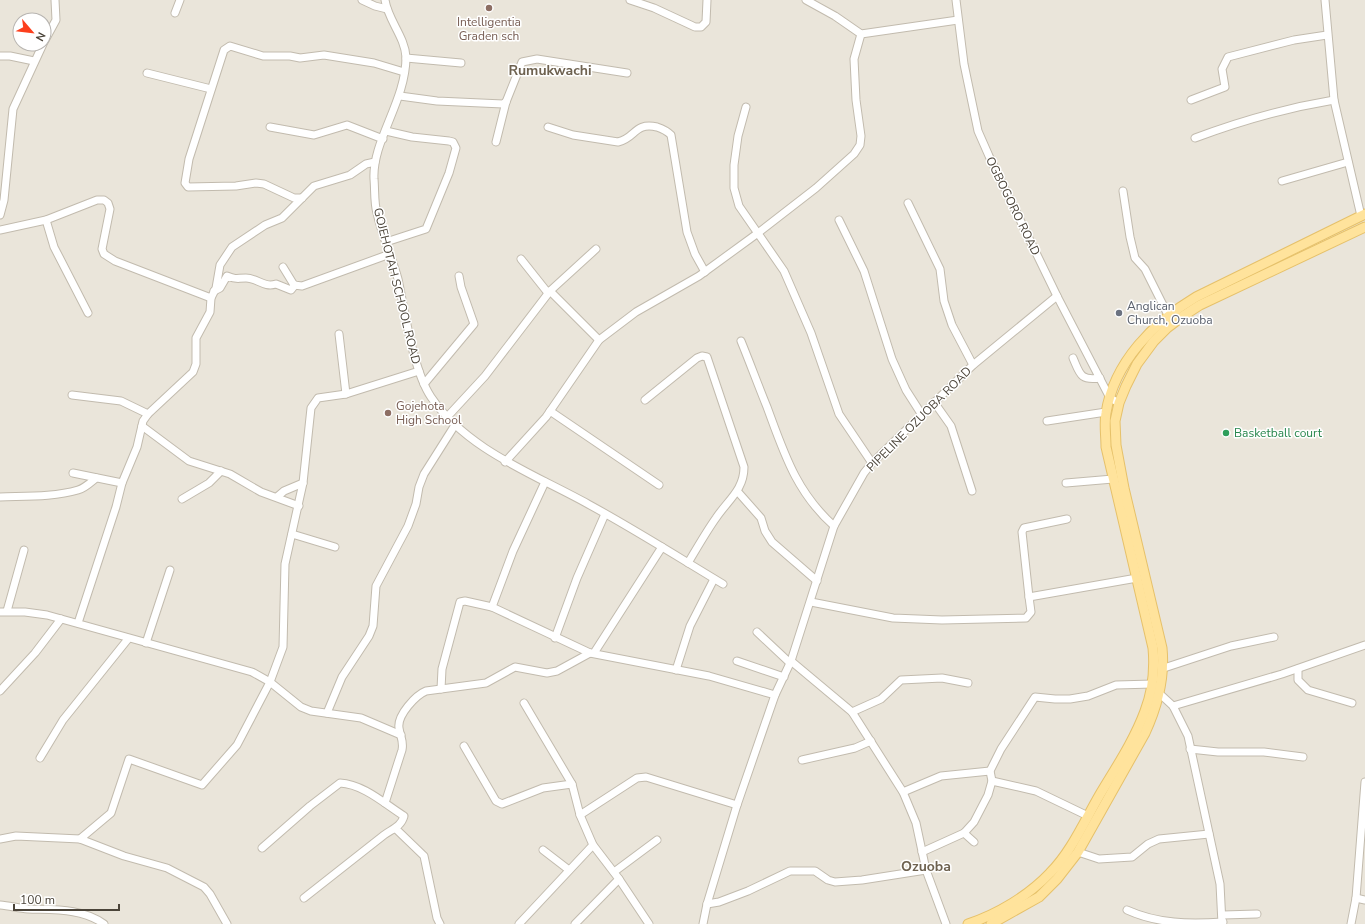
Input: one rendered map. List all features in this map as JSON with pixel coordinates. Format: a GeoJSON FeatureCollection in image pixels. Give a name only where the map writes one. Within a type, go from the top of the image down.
{"type":"FeatureCollection","features":[{"type":"Feature","properties":{"kind":"main road"},"geometry":{"type":"LineString","coordinates":[[968,924],[996,912],[1032,889],[1059,862],[1088,816],[1137,729],[1146,710],[1155,671],[1153,648],[1106,446],[1106,412],[1116,382],[1146,335],[1168,315],[1196,297],[1363,215]]}},
{"type":"Feature","properties":{"kind":"main road"},"geometry":{"type":"LineString","coordinates":[[991,924],[1039,896],[1057,879],[1078,852],[1146,733],[1160,694],[1164,668],[1162,648],[1124,488],[1116,445],[1115,421],[1118,403],[1137,364],[1167,328],[1200,305],[1365,227]]}},
{"type":"Feature","properties":{"kind":"street"},"geometry":{"type":"LineString","coordinates":[[52,27],[56,20],[55,0]]}},
{"type":"Feature","properties":{"kind":"street"},"geometry":{"type":"LineString","coordinates":[[175,13],[180,0]]}},
{"type":"Feature","properties":{"kind":"street"},"geometry":{"type":"LineString","coordinates":[[362,0],[375,6],[387,9]]}},
{"type":"Feature","properties":{"kind":"street","name":"GOJEHOTAH SCHOOL ROAD"},"geometry":{"type":"LineString","coordinates":[[385,0],[387,9],[404,48],[406,58],[400,96],[375,162],[376,212],[390,254],[419,371],[424,384],[432,397],[456,425],[505,462],[649,538],[723,584]]}},
{"type":"Feature","properties":{"kind":"street"},"geometry":{"type":"LineString","coordinates":[[630,0],[654,8],[696,27],[701,27],[706,22],[707,0]]}},
{"type":"Feature","properties":{"kind":"street"},"geometry":{"type":"LineString","coordinates":[[806,0],[835,16],[861,34],[958,20]]}},
{"type":"Feature","properties":{"kind":"street","name":"OGBOGORO ROAD"},"geometry":{"type":"LineString","coordinates":[[956,0],[964,64],[978,131],[1057,296],[1110,398]]}},
{"type":"Feature","properties":{"kind":"street"},"geometry":{"type":"LineString","coordinates":[[1325,0],[1334,100],[1348,162],[1363,215]]}},
{"type":"Feature","properties":{"kind":"street"},"geometry":{"type":"LineString","coordinates":[[505,462],[550,411],[599,340],[636,312],[705,272],[816,188],[854,154],[860,145],[861,136],[856,100],[854,59],[861,34]]}},
{"type":"Feature","properties":{"kind":"street"},"geometry":{"type":"LineString","coordinates":[[1191,100],[1225,87],[1222,69],[1228,57],[1294,40],[1327,35]]}},
{"type":"Feature","properties":{"kind":"street"},"geometry":{"type":"LineString","coordinates":[[302,198],[294,198],[283,194],[264,184],[256,183],[236,186],[188,187],[185,183],[186,172],[197,132],[224,50],[230,46],[263,56],[290,56],[300,58],[324,55],[374,64],[404,72]]}},
{"type":"Feature","properties":{"kind":"street"},"geometry":{"type":"LineString","coordinates":[[0,215],[4,200],[13,109],[38,52]]}},
{"type":"Feature","properties":{"kind":"street"},"geometry":{"type":"LineString","coordinates":[[0,56],[10,56],[34,61]]}},
{"type":"Feature","properties":{"kind":"street"},"geometry":{"type":"LineString","coordinates":[[406,58],[461,63]]}},
{"type":"Feature","properties":{"kind":"street"},"geometry":{"type":"LineString","coordinates":[[496,142],[506,102],[520,65],[525,61],[537,59],[627,73]]}},
{"type":"Feature","properties":{"kind":"street"},"geometry":{"type":"LineString","coordinates":[[146,73],[211,89]]}},
{"type":"Feature","properties":{"kind":"street"},"geometry":{"type":"LineString","coordinates":[[400,96],[503,104],[506,102]]}},
{"type":"Feature","properties":{"kind":"street"},"geometry":{"type":"LineString","coordinates":[[1195,138],[1248,119],[1301,106],[1334,100]]}},
{"type":"Feature","properties":{"kind":"street"},"geometry":{"type":"LineString","coordinates":[[746,107],[737,143],[734,164],[734,188],[739,206],[784,271],[811,333],[839,414],[872,463]]}},
{"type":"Feature","properties":{"kind":"street"},"geometry":{"type":"LineString","coordinates":[[270,128],[314,135],[348,125],[383,138]]}},
{"type":"Feature","properties":{"kind":"street"},"geometry":{"type":"LineString","coordinates":[[548,127],[573,135],[618,142],[624,141],[640,127],[647,125],[667,131],[670,135],[673,150],[687,232],[695,254],[705,272]]}},
{"type":"Feature","properties":{"kind":"street"},"geometry":{"type":"LineString","coordinates":[[386,131],[412,137],[449,141],[455,144],[456,148],[449,173],[426,229],[386,242]]}},
{"type":"Feature","properties":{"kind":"street"},"geometry":{"type":"LineString","coordinates":[[78,623],[116,507],[122,483],[137,447],[142,426],[148,414],[193,372],[196,364],[196,338],[210,312],[211,298],[220,266],[232,247],[265,225],[282,218],[314,186],[350,175],[366,164],[375,162]]}},
{"type":"Feature","properties":{"kind":"street"},"geometry":{"type":"LineString","coordinates":[[1282,181],[1348,162]]}},
{"type":"Feature","properties":{"kind":"street"},"geometry":{"type":"LineString","coordinates":[[1123,192],[1135,258],[1145,270],[1168,315]]}},
{"type":"Feature","properties":{"kind":"street"},"geometry":{"type":"LineString","coordinates":[[0,230],[46,220],[97,200],[104,200],[108,203],[110,209],[102,249],[104,254],[115,260],[211,298]]}},
{"type":"Feature","properties":{"kind":"street"},"geometry":{"type":"LineString","coordinates":[[908,203],[940,269],[944,301],[952,325],[973,365]]}},
{"type":"Feature","properties":{"kind":"street"},"geometry":{"type":"LineString","coordinates":[[46,220],[54,247],[88,314]]}},
{"type":"Feature","properties":{"kind":"street"},"geometry":{"type":"LineString","coordinates":[[839,220],[864,271],[892,359],[906,390],[922,415]]}},
{"type":"Feature","properties":{"kind":"street"},"geometry":{"type":"LineString","coordinates":[[448,416],[485,376],[549,292],[596,249]]}},
{"type":"Feature","properties":{"kind":"street"},"geometry":{"type":"LineString","coordinates":[[283,267],[290,281],[295,285],[302,286],[317,282],[390,254]]}},
{"type":"Feature","properties":{"kind":"street"},"geometry":{"type":"LineString","coordinates":[[521,259],[549,292],[599,340]]}},
{"type":"Feature","properties":{"kind":"street"},"geometry":{"type":"LineString","coordinates":[[214,291],[220,288],[227,276],[238,280],[246,278],[269,286],[276,284],[291,290],[295,285]]}},
{"type":"Feature","properties":{"kind":"street"},"geometry":{"type":"LineString","coordinates":[[424,384],[474,324],[461,287],[459,276]]}},
{"type":"Feature","properties":{"kind":"street","name":"PIPELINE OZUOBA ROAD"},"geometry":{"type":"LineString","coordinates":[[703,924],[737,805],[776,695],[791,662],[834,526],[864,473],[872,463],[973,365],[1057,296]]}},
{"type":"Feature","properties":{"kind":"street"},"geometry":{"type":"LineString","coordinates":[[339,334],[346,394]]}},
{"type":"Feature","properties":{"kind":"street"},"geometry":{"type":"LineString","coordinates":[[741,341],[783,455],[798,483],[812,504],[834,526]]}},
{"type":"Feature","properties":{"kind":"street"},"geometry":{"type":"LineString","coordinates":[[645,400],[697,358],[702,356],[707,357],[744,467],[744,477],[738,492],[717,517],[688,563]]}},
{"type":"Feature","properties":{"kind":"street"},"geometry":{"type":"LineString","coordinates":[[1073,358],[1082,376],[1087,380],[1100,378]]}},
{"type":"Feature","properties":{"kind":"street"},"geometry":{"type":"LineString","coordinates":[[80,839],[111,813],[129,759],[202,785],[237,745],[270,682],[283,647],[285,564],[303,483],[311,408],[318,398],[346,394],[419,371]]}},
{"type":"Feature","properties":{"kind":"street"},"geometry":{"type":"LineString","coordinates":[[72,395],[121,401],[148,414]]}},
{"type":"Feature","properties":{"kind":"street"},"geometry":{"type":"LineString","coordinates":[[1110,398],[1118,403]]}},
{"type":"Feature","properties":{"kind":"street"},"geometry":{"type":"LineString","coordinates":[[934,402],[951,426],[972,491]]}},
{"type":"Feature","properties":{"kind":"street"},"geometry":{"type":"LineString","coordinates":[[550,411],[659,485]]}},
{"type":"Feature","properties":{"kind":"street"},"geometry":{"type":"LineString","coordinates":[[1047,421],[1106,412]]}},
{"type":"Feature","properties":{"kind":"street"},"geometry":{"type":"LineString","coordinates":[[327,713],[342,677],[369,636],[373,626],[376,586],[408,526],[416,504],[418,487],[424,474],[456,425]]}},
{"type":"Feature","properties":{"kind":"street"},"geometry":{"type":"LineString","coordinates":[[142,426],[189,461],[230,474],[261,492],[299,506]]}},
{"type":"Feature","properties":{"kind":"street"},"geometry":{"type":"LineString","coordinates":[[182,499],[209,482],[221,471]]}},
{"type":"Feature","properties":{"kind":"street"},"geometry":{"type":"LineString","coordinates":[[73,473],[122,483]]}},
{"type":"Feature","properties":{"kind":"street"},"geometry":{"type":"LineString","coordinates":[[3,497],[51,494],[78,490],[85,487],[96,478]]}},
{"type":"Feature","properties":{"kind":"street"},"geometry":{"type":"LineString","coordinates":[[1066,483],[1113,479]]}},
{"type":"Feature","properties":{"kind":"street"},"geometry":{"type":"LineString","coordinates":[[492,607],[513,551],[545,482]]}},
{"type":"Feature","properties":{"kind":"street"},"geometry":{"type":"LineString","coordinates":[[277,497],[284,491],[303,483]]}},
{"type":"Feature","properties":{"kind":"street"},"geometry":{"type":"LineString","coordinates":[[738,492],[761,518],[765,531],[772,542],[817,581]]}},
{"type":"Feature","properties":{"kind":"street"},"geometry":{"type":"LineString","coordinates":[[555,638],[577,578],[605,514]]}},
{"type":"Feature","properties":{"kind":"street"},"geometry":{"type":"LineString","coordinates":[[811,602],[894,618],[942,620],[1026,618],[1031,612],[1022,532],[1024,528],[1067,519]]}},
{"type":"Feature","properties":{"kind":"street"},"geometry":{"type":"LineString","coordinates":[[292,534],[335,547]]}},
{"type":"Feature","properties":{"kind":"street"},"geometry":{"type":"LineString","coordinates":[[385,803],[400,759],[403,742],[399,722],[412,700],[426,691],[486,683],[516,667],[547,673],[552,672],[576,662],[592,653],[662,547]]}},
{"type":"Feature","properties":{"kind":"street"},"geometry":{"type":"LineString","coordinates":[[24,550],[3,612],[37,613],[78,623],[128,639],[146,642],[252,672],[270,682],[301,707],[327,713],[361,718],[401,735]]}},
{"type":"Feature","properties":{"kind":"street"},"geometry":{"type":"LineString","coordinates":[[146,642],[170,570]]}},
{"type":"Feature","properties":{"kind":"street"},"geometry":{"type":"LineString","coordinates":[[1029,597],[1137,578]]}},
{"type":"Feature","properties":{"kind":"street"},"geometry":{"type":"LineString","coordinates":[[676,670],[690,626],[714,579]]}},
{"type":"Feature","properties":{"kind":"street"},"geometry":{"type":"LineString","coordinates":[[441,689],[442,668],[460,602],[465,601],[492,607],[555,638],[592,653],[709,676],[776,695]]}},
{"type":"Feature","properties":{"kind":"street"},"geometry":{"type":"LineString","coordinates":[[0,691],[35,652],[61,619]]}},
{"type":"Feature","properties":{"kind":"street"},"geometry":{"type":"LineString","coordinates":[[757,632],[852,712],[871,741],[903,792],[916,823],[926,870],[946,924]]}},
{"type":"Feature","properties":{"kind":"street"},"geometry":{"type":"LineString","coordinates":[[1164,668],[1231,646],[1274,637]]}},
{"type":"Feature","properties":{"kind":"street"},"geometry":{"type":"LineString","coordinates":[[40,758],[63,720],[128,639]]}},
{"type":"Feature","properties":{"kind":"street"},"geometry":{"type":"LineString","coordinates":[[1172,706],[1298,668],[1365,644]]}},
{"type":"Feature","properties":{"kind":"street"},"geometry":{"type":"LineString","coordinates":[[737,661],[784,677]]}},
{"type":"Feature","properties":{"kind":"street"},"geometry":{"type":"LineString","coordinates":[[1298,668],[1298,680],[1308,690],[1352,703]]}},
{"type":"Feature","properties":{"kind":"street"},"geometry":{"type":"LineString","coordinates":[[852,712],[881,699],[901,680],[942,678],[968,683]]}},
{"type":"Feature","properties":{"kind":"street"},"geometry":{"type":"LineString","coordinates":[[922,852],[964,833],[977,815],[988,795],[992,781],[990,771],[1001,749],[1035,696],[1055,699],[1070,699],[1088,696],[1116,685],[1153,684]]}},
{"type":"Feature","properties":{"kind":"street"},"geometry":{"type":"LineString","coordinates":[[1160,694],[1172,706],[1188,736],[1220,884],[1223,920]]}},
{"type":"Feature","properties":{"kind":"street"},"geometry":{"type":"LineString","coordinates":[[524,703],[572,784],[580,815],[593,846],[614,872],[649,924]]}},
{"type":"Feature","properties":{"kind":"street"},"geometry":{"type":"LineString","coordinates":[[802,760],[855,748],[871,741]]}},
{"type":"Feature","properties":{"kind":"street"},"geometry":{"type":"LineString","coordinates":[[464,746],[496,801],[502,804],[543,788],[572,784]]}},
{"type":"Feature","properties":{"kind":"street"},"geometry":{"type":"LineString","coordinates":[[1190,749],[1218,752],[1264,752],[1302,757]]}},
{"type":"Feature","properties":{"kind":"street"},"geometry":{"type":"LineString","coordinates":[[903,792],[941,776],[990,771]]}},
{"type":"Feature","properties":{"kind":"street"},"geometry":{"type":"LineString","coordinates":[[580,815],[637,778],[646,777],[737,805]]}},
{"type":"Feature","properties":{"kind":"street"},"geometry":{"type":"LineString","coordinates":[[992,781],[1036,791],[1088,816]]}},
{"type":"Feature","properties":{"kind":"street"},"geometry":{"type":"LineString","coordinates":[[1351,924],[1356,898],[1365,782]]}},
{"type":"Feature","properties":{"kind":"street"},"geometry":{"type":"LineString","coordinates":[[262,848],[310,806],[340,783],[349,783],[385,803],[404,816],[402,822],[396,829],[393,828],[384,834],[304,898]]}},
{"type":"Feature","properties":{"kind":"street"},"geometry":{"type":"LineString","coordinates":[[396,829],[424,856],[437,918],[440,924]]}},
{"type":"Feature","properties":{"kind":"street"},"geometry":{"type":"LineString","coordinates":[[964,833],[974,842]]}},
{"type":"Feature","properties":{"kind":"street"},"geometry":{"type":"LineString","coordinates":[[1078,852],[1099,859],[1132,857],[1148,844],[1159,840],[1209,834]]}},
{"type":"Feature","properties":{"kind":"street"},"geometry":{"type":"LineString","coordinates":[[0,839],[16,836],[80,839],[124,856],[167,868],[204,887],[210,894],[227,924]]}},
{"type":"Feature","properties":{"kind":"street"},"geometry":{"type":"LineString","coordinates":[[614,872],[657,840]]}},
{"type":"Feature","properties":{"kind":"street"},"geometry":{"type":"LineString","coordinates":[[519,924],[593,846]]}},
{"type":"Feature","properties":{"kind":"street"},"geometry":{"type":"LineString","coordinates":[[543,850],[569,870]]}},
{"type":"Feature","properties":{"kind":"street"},"geometry":{"type":"LineString","coordinates":[[708,904],[720,902],[748,891],[790,871],[815,871],[828,880],[835,882],[862,880],[926,870]]}},
{"type":"Feature","properties":{"kind":"street"},"geometry":{"type":"LineString","coordinates":[[575,924],[619,879]]}},
{"type":"Feature","properties":{"kind":"street"},"geometry":{"type":"LineString","coordinates":[[1356,898],[1365,900]]}},
{"type":"Feature","properties":{"kind":"street"},"geometry":{"type":"LineString","coordinates":[[0,905],[27,909],[62,909],[104,924]]}},
{"type":"Feature","properties":{"kind":"street"},"geometry":{"type":"LineString","coordinates":[[1127,910],[1174,924],[1223,920],[1257,914]]}},
{"type":"Feature","properties":{"kind":"shaded area"},"geometry":{"type":"Polygon","coordinates":[[[0,0],[1365,0],[1365,924],[0,924],[0,0]]]}},
{"type":"Feature","properties":{"kind":"place","name":"Intelligentia Graden sch"},"geometry":{"type":"Point","coordinates":[489,8]}},
{"type":"Feature","properties":{"kind":"place","name":"Anglican Church, Ozuoba"},"geometry":{"type":"Point","coordinates":[1119,313]}},
{"type":"Feature","properties":{"kind":"place","name":"Gojehota High School"},"geometry":{"type":"Point","coordinates":[388,413]}},
{"type":"Feature","properties":{"kind":"place","name":"Basketball court"},"geometry":{"type":"Point","coordinates":[1226,433]}},
{"type":"Feature","properties":{"kind":"district","name":"Rumukwachi"},"geometry":{"type":"Point","coordinates":[550,70]}},
{"type":"Feature","properties":{"kind":"district","name":"Ozuoba"},"geometry":{"type":"Point","coordinates":[926,866]}}]}
